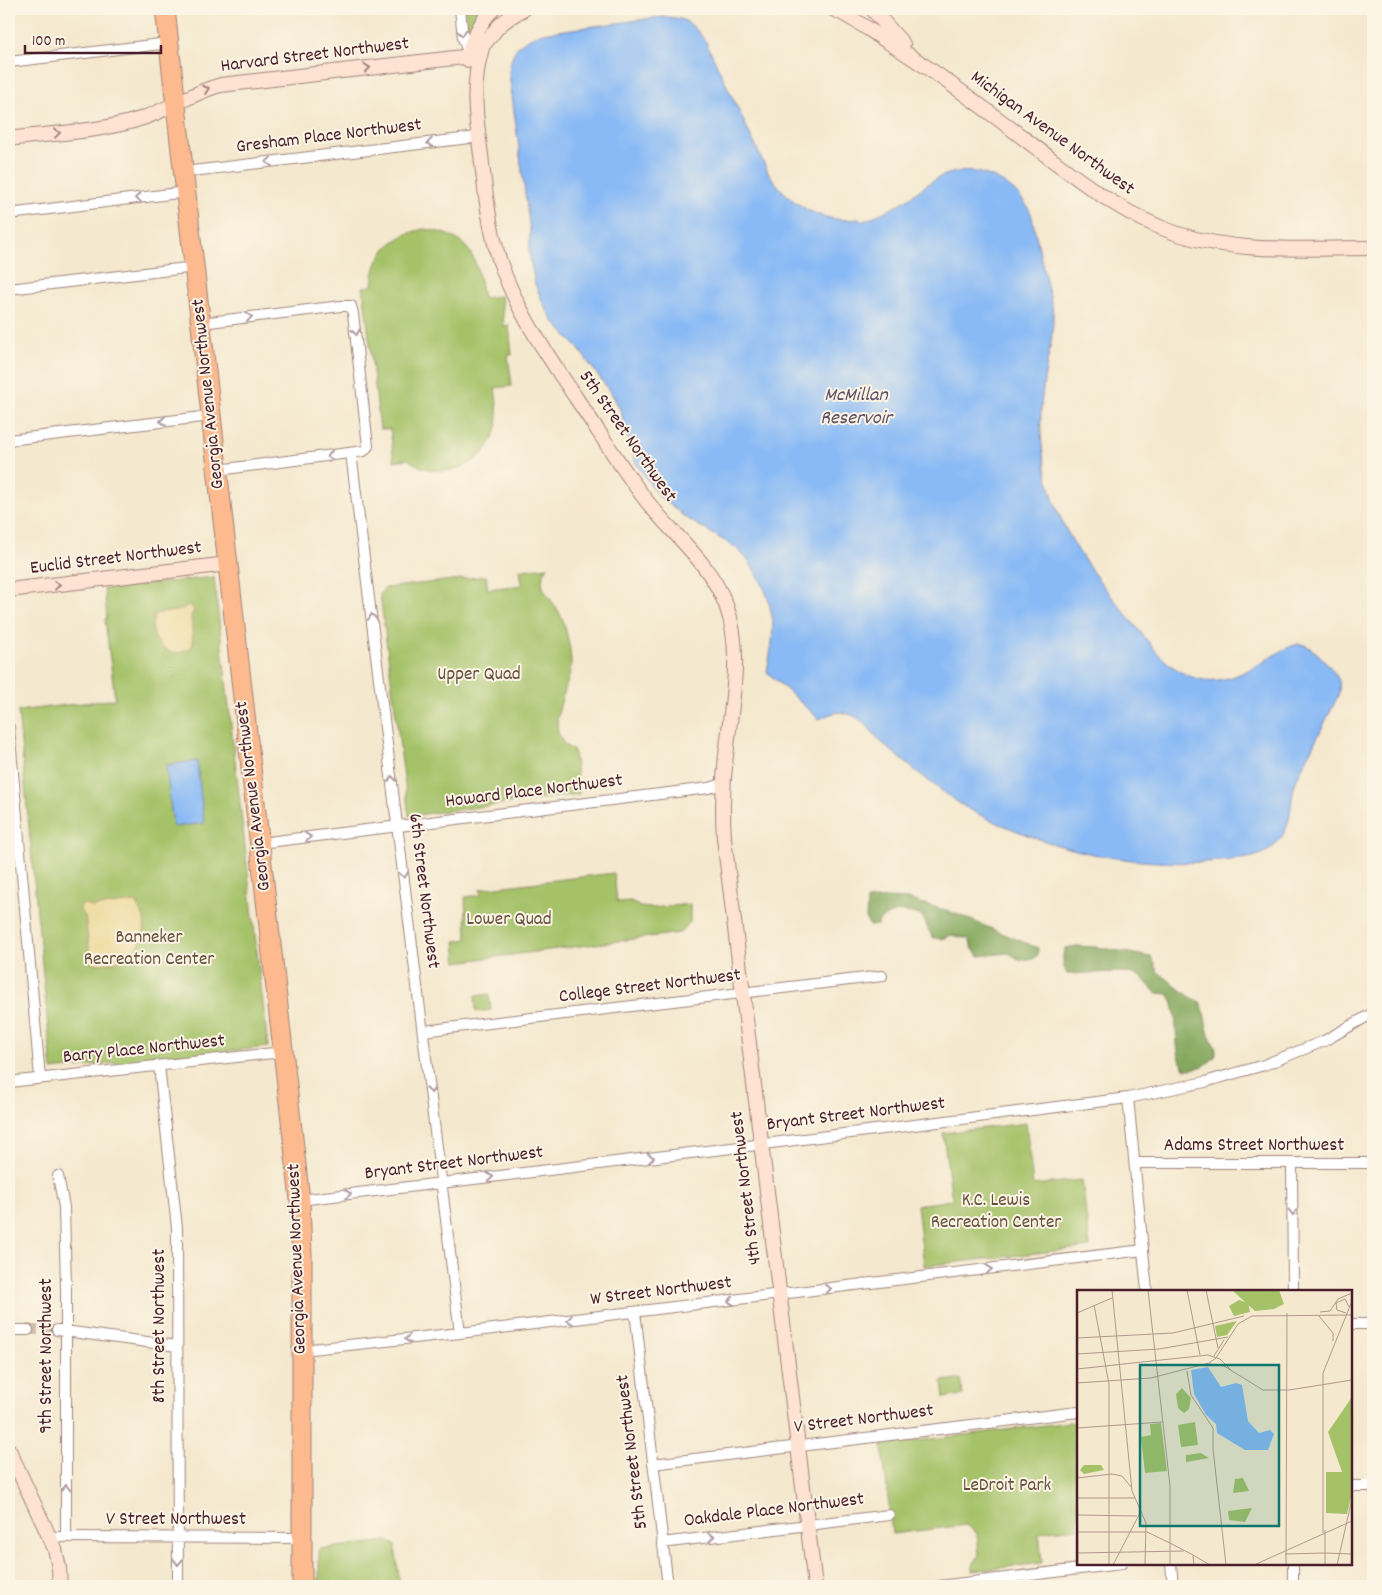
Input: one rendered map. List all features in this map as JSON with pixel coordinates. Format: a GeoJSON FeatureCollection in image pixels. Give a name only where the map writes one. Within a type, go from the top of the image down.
{"type":"FeatureCollection","features":[{"type":"Feature","properties":{"kind":"highway","name":"Georgia Avenue Northwest"},"geometry":{"type":"LineString","coordinates":[[165,9],[300,1200],[302,1256],[302,1586]]}},
{"type":"Feature","properties":{"kind":"street","name":"5th Street Northwest"},"geometry":{"type":"LineString","coordinates":[[460,9],[462,35],[469,55],[469,85],[474,105],[487,209],[504,274],[535,336],[636,487],[663,521],[704,565],[718,588],[726,607],[734,636],[735,666],[723,784]]}},
{"type":"Feature","properties":{"kind":"street"},"geometry":{"type":"LineString","coordinates":[[469,55],[480,26],[493,9]]}},
{"type":"Feature","properties":{"kind":"street","name":"5th Street Northwest"},"geometry":{"type":"LineString","coordinates":[[474,105],[475,76],[491,22],[504,9]]}},
{"type":"Feature","properties":{"kind":"street"},"geometry":{"type":"LineString","coordinates":[[484,45],[506,20],[524,9]]}},
{"type":"Feature","properties":{"kind":"street","name":"Michigan Avenue Northwest"},"geometry":{"type":"LineString","coordinates":[[833,9],[859,22],[921,62],[1101,196],[1125,211],[1155,225],[1199,240],[1240,247],[1373,248]]}},
{"type":"Feature","properties":{"kind":"street","name":"Michigan Avenue Northwest"},"geometry":{"type":"LineString","coordinates":[[872,9],[888,29],[921,62]]}},
{"type":"Feature","properties":{"kind":"street"},"geometry":{"type":"LineString","coordinates":[[9,62],[169,43]]}},
{"type":"Feature","properties":{"kind":"street","name":"Harvard Street Northwest"},"geometry":{"type":"LineString","coordinates":[[9,139],[124,124],[151,116],[203,90],[224,84],[456,59],[469,55],[484,45]]}},
{"type":"Feature","properties":{"kind":"street","name":"Gresham Place Northwest"},"geometry":{"type":"LineString","coordinates":[[184,172],[478,137]]}},
{"type":"Feature","properties":{"kind":"street"},"geometry":{"type":"LineString","coordinates":[[9,214],[186,192]]}},
{"type":"Feature","properties":{"kind":"street"},"geometry":{"type":"LineString","coordinates":[[9,289],[194,267]]}},
{"type":"Feature","properties":{"kind":"street"},"geometry":{"type":"LineString","coordinates":[[201,323],[347,305],[352,308],[367,420],[368,446],[364,451],[218,470]]}},
{"type":"Feature","properties":{"kind":"street"},"geometry":{"type":"LineString","coordinates":[[9,440],[211,416]]}},
{"type":"Feature","properties":{"kind":"street","name":"6th Street Northwest"},"geometry":{"type":"LineString","coordinates":[[351,453],[460,1333]]}},
{"type":"Feature","properties":{"kind":"street","name":"Euclid Street Northwest"},"geometry":{"type":"LineString","coordinates":[[9,590],[228,564]]}},
{"type":"Feature","properties":{"kind":"street"},"geometry":{"type":"LineString","coordinates":[[9,727],[40,1078]]}},
{"type":"Feature","properties":{"kind":"street","name":"Howard Place Northwest"},"geometry":{"type":"LineString","coordinates":[[260,843],[709,788],[723,784]]}},
{"type":"Feature","properties":{"kind":"street","name":"4th Street Northwest"},"geometry":{"type":"LineString","coordinates":[[723,784],[724,838],[815,1586]]}},
{"type":"Feature","properties":{"kind":"street","name":"College Street Northwest"},"geometry":{"type":"LineString","coordinates":[[423,1031],[882,976]]}},
{"type":"Feature","properties":{"kind":"street","name":"Bryant Street Northwest"},"geometry":{"type":"LineString","coordinates":[[300,1200],[1128,1098],[1206,1082],[1264,1065],[1324,1041],[1373,1013]]}},
{"type":"Feature","properties":{"kind":"street","name":"Barry Place Northwest"},"geometry":{"type":"LineString","coordinates":[[9,1082],[283,1052]]}},
{"type":"Feature","properties":{"kind":"street","name":"8th Street Northwest"},"geometry":{"type":"LineString","coordinates":[[159,1066],[177,1228],[178,1586]]}},
{"type":"Feature","properties":{"kind":"street"},"geometry":{"type":"LineString","coordinates":[[1128,1098],[1147,1290]]}},
{"type":"Feature","properties":{"kind":"street","name":"Adams Street Northwest"},"geometry":{"type":"LineString","coordinates":[[1135,1163],[1373,1163]]}},
{"type":"Feature","properties":{"kind":"street"},"geometry":{"type":"LineString","coordinates":[[1292,1163],[1293,1290]]}},
{"type":"Feature","properties":{"kind":"street","name":"9th Street Northwest"},"geometry":{"type":"LineString","coordinates":[[58,1176],[64,1206],[62,1330],[66,1537]]}},
{"type":"Feature","properties":{"kind":"street","name":"W Street Northwest"},"geometry":{"type":"LineString","coordinates":[[302,1350],[780,1295],[1143,1250]]}},
{"type":"Feature","properties":{"kind":"street","name":"5th Street Northwest"},"geometry":{"type":"LineString","coordinates":[[635,1312],[668,1586]]}},
{"type":"Feature","properties":{"kind":"street"},"geometry":{"type":"LineString","coordinates":[[1352,1324],[1373,1324]]}},
{"type":"Feature","properties":{"kind":"street"},"geometry":{"type":"LineString","coordinates":[[9,1330],[28,1330]]}},
{"type":"Feature","properties":{"kind":"street"},"geometry":{"type":"LineString","coordinates":[[62,1330],[177,1346]]}},
{"type":"Feature","properties":{"kind":"street","name":"V Street Northwest"},"geometry":{"type":"LineString","coordinates":[[653,1464],[1077,1412]]}},
{"type":"Feature","properties":{"kind":"street"},"geometry":{"type":"LineString","coordinates":[[9,1450],[13,1471],[49,1537],[57,1558],[60,1586]]}},
{"type":"Feature","properties":{"kind":"street"},"geometry":{"type":"LineString","coordinates":[[1352,1486],[1373,1486]]}},
{"type":"Feature","properties":{"kind":"street","name":"Oakdale Place Northwest"},"geometry":{"type":"LineString","coordinates":[[662,1543],[889,1515]]}},
{"type":"Feature","properties":{"kind":"street","name":"V Street Northwest"},"geometry":{"type":"LineString","coordinates":[[49,1537],[302,1538]]}},
{"type":"Feature","properties":{"kind":"street"},"geometry":{"type":"LineString","coordinates":[[939,1586],[1007,1582],[1115,1565]]}},
{"type":"Feature","properties":{"kind":"street"},"geometry":{"type":"LineString","coordinates":[[1171,1565],[1173,1586]]}},
{"type":"Feature","properties":{"kind":"street"},"geometry":{"type":"LineString","coordinates":[[1293,1565],[1293,1586]]}},
{"type":"Feature","properties":{"kind":"green space"},"geometry":{"type":"Polygon","coordinates":[[[465,9],[485,9],[467,37],[465,9]]]}},
{"type":"Feature","properties":{"kind":"green space"},"geometry":{"type":"Polygon","coordinates":[[[424,229],[440,232],[461,243],[474,259],[483,298],[501,296],[504,326],[509,325],[512,355],[508,355],[512,386],[495,388],[498,420],[493,438],[486,449],[467,465],[443,471],[419,466],[408,459],[394,461],[390,429],[380,429],[363,287],[372,286],[376,264],[381,255],[394,241],[424,229]]]}},
{"type":"Feature","properties":{"kind":"green space","name":"Upper Quad"},"geometry":{"type":"Polygon","coordinates":[[[548,567],[542,580],[543,586],[562,619],[571,657],[570,674],[559,710],[558,733],[564,743],[574,751],[579,794],[409,816],[380,594],[385,588],[486,576],[488,589],[522,585],[520,570],[548,567]]]}},
{"type":"Feature","properties":{"kind":"green space","name":"Banneker Recreation Center"},"geometry":{"type":"Polygon","coordinates":[[[214,577],[268,1047],[52,1070],[18,711],[115,699],[105,619],[107,618],[104,589],[214,577]]]}},
{"type":"Feature","properties":{"kind":"green space","name":"Lower Quad"},"geometry":{"type":"Polygon","coordinates":[[[614,873],[617,902],[631,901],[640,907],[653,908],[690,904],[690,922],[680,933],[457,962],[455,941],[467,939],[465,897],[481,895],[480,889],[614,873]]]}},
{"type":"Feature","properties":{"kind":"green space"},"geometry":{"type":"Polygon","coordinates":[[[887,898],[908,899],[954,913],[1038,948],[1038,955],[1028,960],[1016,958],[1009,953],[979,956],[972,948],[969,939],[951,935],[942,939],[932,937],[922,916],[910,913],[890,914],[879,921],[878,925],[870,926],[866,920],[867,900],[887,898]]]}},
{"type":"Feature","properties":{"kind":"green space"},"geometry":{"type":"Polygon","coordinates":[[[1076,946],[1098,947],[1151,957],[1157,971],[1189,996],[1200,1002],[1208,1032],[1216,1049],[1216,1055],[1203,1066],[1186,1069],[1178,1054],[1174,1011],[1168,994],[1156,993],[1141,977],[1133,974],[1121,972],[1067,974],[1064,968],[1063,954],[1065,948],[1076,946]]]}},
{"type":"Feature","properties":{"kind":"green space"},"geometry":{"type":"Polygon","coordinates":[[[489,994],[491,1010],[476,1012],[475,996],[489,994]]]}},
{"type":"Feature","properties":{"kind":"green space","name":"K.C. Lewis Recreation Center"},"geometry":{"type":"Polygon","coordinates":[[[1026,1123],[1033,1185],[1082,1180],[1090,1247],[924,1266],[917,1205],[952,1200],[943,1133],[1026,1123]]]}},
{"type":"Feature","properties":{"kind":"green space"},"geometry":{"type":"Polygon","coordinates":[[[961,1379],[963,1395],[944,1398],[942,1381],[961,1379]]]}},
{"type":"Feature","properties":{"kind":"green space","name":"LeDroit Park"},"geometry":{"type":"Polygon","coordinates":[[[1077,1421],[1077,1528],[1039,1532],[1042,1563],[972,1571],[972,1566],[979,1556],[977,1533],[966,1525],[892,1534],[882,1445],[1077,1421]]]}},
{"type":"Feature","properties":{"kind":"green space"},"geometry":{"type":"Polygon","coordinates":[[[388,1541],[395,1545],[400,1586],[319,1586],[319,1549],[388,1541]]]}},
{"type":"Feature","properties":{"kind":"sand"},"geometry":{"type":"Polygon","coordinates":[[[188,605],[194,610],[191,616],[193,645],[185,651],[177,653],[169,651],[162,647],[153,633],[152,624],[155,614],[182,610],[188,605]]]}},
{"type":"Feature","properties":{"kind":"sand"},"geometry":{"type":"Polygon","coordinates":[[[136,902],[143,915],[144,927],[142,938],[137,948],[117,961],[91,963],[85,916],[80,910],[81,905],[87,904],[91,907],[136,902]]]}},
{"type":"Feature","properties":{"kind":"water","name":"McMillan Reservoir"},"geometry":{"type":"Polygon","coordinates":[[[661,17],[677,18],[688,22],[701,35],[768,172],[785,194],[807,209],[819,215],[845,220],[859,219],[862,222],[900,204],[927,184],[945,175],[958,172],[971,172],[995,178],[1016,193],[1024,202],[1031,213],[1053,313],[1050,351],[1041,404],[1041,436],[1045,468],[1053,499],[1067,532],[1077,549],[1100,582],[1164,660],[1191,677],[1213,680],[1235,676],[1287,648],[1299,644],[1316,652],[1333,670],[1339,681],[1338,696],[1296,780],[1288,823],[1281,838],[1269,850],[1256,856],[1221,861],[1140,861],[1087,853],[1036,838],[988,819],[960,804],[896,755],[858,718],[845,713],[838,713],[819,719],[767,672],[772,643],[773,621],[768,598],[761,581],[748,560],[735,547],[686,518],[658,495],[635,462],[620,409],[613,396],[578,348],[553,321],[544,305],[535,284],[529,253],[530,231],[509,73],[515,51],[528,39],[543,33],[661,17]]]}},
{"type":"Feature","properties":{"kind":"water"},"geometry":{"type":"Polygon","coordinates":[[[197,761],[204,823],[173,827],[166,765],[197,761]]]}},
{"type":"Feature","properties":{"kind":"tunnel"},"geometry":{"type":"LineString","coordinates":[[28,1330],[57,1330]]}}]}
